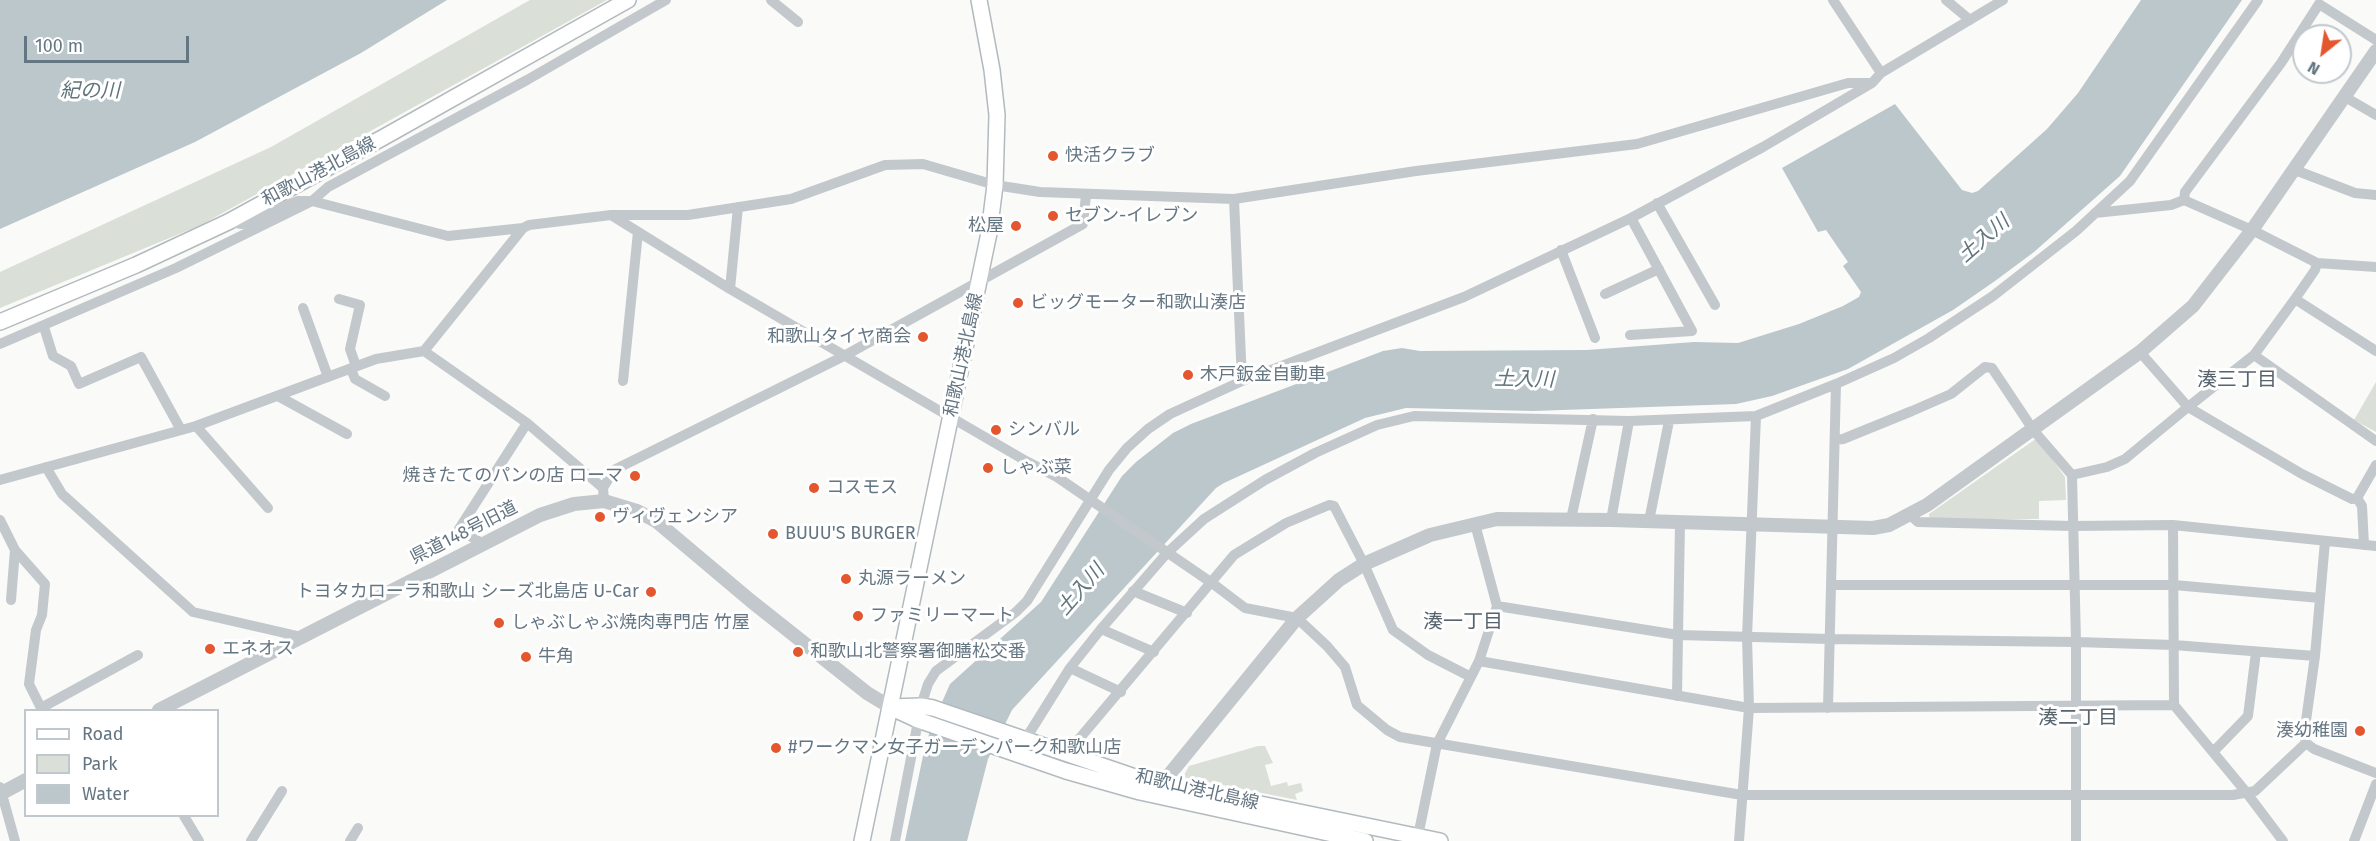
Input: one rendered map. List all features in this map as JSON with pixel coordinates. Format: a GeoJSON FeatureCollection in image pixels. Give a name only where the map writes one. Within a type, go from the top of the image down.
{"type":"FeatureCollection","features":[{"type":"Feature","properties":{"kind":"main road","name":"和歌山港北島線"},"geometry":{"type":"LineString","coordinates":[[0,322],[135,266],[228,222],[628,0]]}},
{"type":"Feature","properties":{"kind":"main road","name":"和歌山港北島線"},"geometry":{"type":"LineString","coordinates":[[979,0],[991,61],[997,115],[995,185],[989,233],[890,707],[1008,734],[1164,791],[1365,841]]}},
{"type":"Feature","properties":{"kind":"main road"},"geometry":{"type":"LineString","coordinates":[[862,841],[890,707]]}},
{"type":"Feature","properties":{"kind":"main road","name":"和歌山港北島線"},"geometry":{"type":"LineString","coordinates":[[925,714],[1004,749],[1081,776],[1417,839],[1440,841]]}},
{"type":"Feature","properties":{"kind":"street"},"geometry":{"type":"LineString","coordinates":[[0,344],[44,327],[176,268],[312,201],[328,188],[527,80],[666,0]]}},
{"type":"Feature","properties":{"kind":"street"},"geometry":{"type":"LineString","coordinates":[[771,0],[798,21]]}},
{"type":"Feature","properties":{"kind":"street"},"geometry":{"type":"LineString","coordinates":[[1833,0],[1881,73]]}},
{"type":"Feature","properties":{"kind":"street"},"geometry":{"type":"LineString","coordinates":[[1946,0],[1971,20]]}},
{"type":"Feature","properties":{"kind":"street"},"geometry":{"type":"LineString","coordinates":[[895,841],[925,714],[928,684],[936,671],[1016,612],[1027,601],[1095,501],[1109,470],[1127,448],[1148,429],[1170,414],[1242,381],[1464,297],[1631,218],[1763,147],[1872,83],[1881,73],[2003,0]]}},
{"type":"Feature","properties":{"kind":"street"},"geometry":{"type":"LineString","coordinates":[[1025,740],[1070,668],[1164,551],[1204,519],[1265,480],[1315,453],[1377,425],[1414,416],[1669,421],[1756,416],[1894,358],[1993,296],[2032,266],[2130,181],[2258,0]]}},
{"type":"Feature","properties":{"kind":"street"},"geometry":{"type":"LineString","coordinates":[[2184,200],[2185,192],[2281,63],[2319,4],[2376,40]]}},
{"type":"Feature","properties":{"kind":"street"},"geometry":{"type":"LineString","coordinates":[[1164,791],[1169,775],[1297,618],[1339,580],[1364,564],[1430,535],[1497,519],[1873,528],[1888,525],[1927,505],[2034,431],[2140,352],[2193,306],[2252,230],[2376,51]]}},
{"type":"Feature","properties":{"kind":"street"},"geometry":{"type":"LineString","coordinates":[[228,222],[242,224],[298,201],[312,201],[448,236],[523,228],[529,225],[611,214],[688,215],[791,199],[885,165],[923,164],[995,185],[1040,192],[1234,199],[1416,171],[1637,144],[1848,83],[1872,83]]}},
{"type":"Feature","properties":{"kind":"street"},"geometry":{"type":"LineString","coordinates":[[2345,97],[2376,115]]}},
{"type":"Feature","properties":{"kind":"street"},"geometry":{"type":"LineString","coordinates":[[2295,170],[2355,193],[2376,195]]}},
{"type":"Feature","properties":{"kind":"street"},"geometry":{"type":"LineString","coordinates":[[424,351],[526,423],[604,495],[614,470],[843,356],[1083,224],[1086,195]]}},
{"type":"Feature","properties":{"kind":"street"},"geometry":{"type":"LineString","coordinates":[[1234,199],[1242,381]]}},
{"type":"Feature","properties":{"kind":"street"},"geometry":{"type":"LineString","coordinates":[[2095,213],[2171,205],[2184,200],[2252,230],[2317,263],[2376,267]]}},
{"type":"Feature","properties":{"kind":"street"},"geometry":{"type":"LineString","coordinates":[[1657,203],[1715,305]]}},
{"type":"Feature","properties":{"kind":"street"},"geometry":{"type":"LineString","coordinates":[[730,289],[738,207]]}},
{"type":"Feature","properties":{"kind":"street"},"geometry":{"type":"LineString","coordinates":[[611,214],[730,289],[843,356],[1057,477],[1095,501],[1245,608],[1297,618],[1327,646],[1345,667],[1357,705],[1387,730],[1400,737],[1742,795],[2233,795],[2255,790],[2306,743]]}},
{"type":"Feature","properties":{"kind":"street"},"geometry":{"type":"LineString","coordinates":[[1630,335],[1692,331],[1631,218]]}},
{"type":"Feature","properties":{"kind":"street"},"geometry":{"type":"LineString","coordinates":[[0,480],[196,426],[376,359],[424,351],[523,228]]}},
{"type":"Feature","properties":{"kind":"street"},"geometry":{"type":"LineString","coordinates":[[623,381],[638,232]]}},
{"type":"Feature","properties":{"kind":"street"},"geometry":{"type":"LineString","coordinates":[[1561,250],[1595,338]]}},
{"type":"Feature","properties":{"kind":"street"},"geometry":{"type":"LineString","coordinates":[[2072,475],[2108,467],[2125,459],[2254,355],[2315,270],[2317,263]]}},
{"type":"Feature","properties":{"kind":"street"},"geometry":{"type":"LineString","coordinates":[[1605,294],[1659,269]]}},
{"type":"Feature","properties":{"kind":"street"},"geometry":{"type":"LineString","coordinates":[[339,299],[360,305],[350,349],[355,379],[385,396]]}},
{"type":"Feature","properties":{"kind":"street"},"geometry":{"type":"LineString","coordinates":[[2295,299],[2376,351]]}},
{"type":"Feature","properties":{"kind":"street"},"geometry":{"type":"LineString","coordinates":[[303,308],[328,377]]}},
{"type":"Feature","properties":{"kind":"street"},"geometry":{"type":"LineString","coordinates":[[44,327],[53,356],[71,366],[79,384],[141,357],[181,430]]}},
{"type":"Feature","properties":{"kind":"street"},"geometry":{"type":"LineString","coordinates":[[2140,352],[2188,407],[2302,474],[2352,498],[2357,498]]}},
{"type":"Feature","properties":{"kind":"street"},"geometry":{"type":"LineString","coordinates":[[2254,355],[2376,441]]}},
{"type":"Feature","properties":{"kind":"street"},"geometry":{"type":"LineString","coordinates":[[1835,440],[1843,439],[1951,393],[1984,366],[1992,368],[2034,431],[2072,475],[2076,642],[2076,841]]}},
{"type":"Feature","properties":{"kind":"street"},"geometry":{"type":"LineString","coordinates":[[1828,708],[1836,384]]}},
{"type":"Feature","properties":{"kind":"street"},"geometry":{"type":"LineString","coordinates":[[278,396],[347,434]]}},
{"type":"Feature","properties":{"kind":"street"},"geometry":{"type":"LineString","coordinates":[[1739,841],[1749,708],[1747,637],[1756,416]]}},
{"type":"Feature","properties":{"kind":"street"},"geometry":{"type":"LineString","coordinates":[[1571,519],[1593,419]]}},
{"type":"Feature","properties":{"kind":"street"},"geometry":{"type":"LineString","coordinates":[[1611,520],[1629,421]]}},
{"type":"Feature","properties":{"kind":"street"},"geometry":{"type":"LineString","coordinates":[[1649,521],[1669,421]]}},
{"type":"Feature","properties":{"kind":"street"},"geometry":{"type":"LineString","coordinates":[[483,544],[459,529],[526,423]]}},
{"type":"Feature","properties":{"kind":"street"},"geometry":{"type":"LineString","coordinates":[[196,426],[268,508]]}},
{"type":"Feature","properties":{"kind":"street"},"geometry":{"type":"LineString","coordinates":[[2357,498],[2376,465]]}},
{"type":"Feature","properties":{"kind":"street"},"geometry":{"type":"LineString","coordinates":[[46,467],[62,494],[193,612],[302,637]]}},
{"type":"Feature","properties":{"kind":"street","name":"県道148号旧道"},"geometry":{"type":"LineString","coordinates":[[163,709],[540,515],[604,495],[656,521],[751,601],[867,693],[890,707]]}},
{"type":"Feature","properties":{"kind":"street"},"geometry":{"type":"LineString","coordinates":[[2357,498],[2362,506],[2364,545]]}},
{"type":"Feature","properties":{"kind":"street"},"geometry":{"type":"LineString","coordinates":[[1069,755],[1074,745],[1121,692],[1234,555],[1286,523],[1329,505],[1334,506],[1364,564],[1393,630],[1428,655],[1471,677]]}},
{"type":"Feature","properties":{"kind":"street"},"geometry":{"type":"LineString","coordinates":[[1908,514],[1918,522],[2072,526],[2173,525],[2376,546]]}},
{"type":"Feature","properties":{"kind":"street"},"geometry":{"type":"LineString","coordinates":[[0,520],[15,550],[45,584],[42,615],[36,630],[29,684],[41,709],[138,655]]}},
{"type":"Feature","properties":{"kind":"street"},"geometry":{"type":"LineString","coordinates":[[1677,696],[1680,523]]}},
{"type":"Feature","properties":{"kind":"street"},"geometry":{"type":"LineString","coordinates":[[1417,839],[1437,744],[1490,636],[1497,606],[1475,524]]}},
{"type":"Feature","properties":{"kind":"street"},"geometry":{"type":"LineString","coordinates":[[2173,525],[2174,705],[2283,841]]}},
{"type":"Feature","properties":{"kind":"street"},"geometry":{"type":"LineString","coordinates":[[2325,542],[2315,656],[2304,735],[2306,743],[2314,749],[2376,773]]}},
{"type":"Feature","properties":{"kind":"street"},"geometry":{"type":"LineString","coordinates":[[11,600],[15,550]]}},
{"type":"Feature","properties":{"kind":"street"},"geometry":{"type":"LineString","coordinates":[[1831,585],[2174,585],[2320,598]]}},
{"type":"Feature","properties":{"kind":"street"},"geometry":{"type":"LineString","coordinates":[[1132,591],[1187,613]]}},
{"type":"Feature","properties":{"kind":"street"},"geometry":{"type":"LineString","coordinates":[[1497,606],[1678,635],[2174,645],[2315,656]]}},
{"type":"Feature","properties":{"kind":"street"},"geometry":{"type":"LineString","coordinates":[[1101,629],[1154,652]]}},
{"type":"Feature","properties":{"kind":"street"},"geometry":{"type":"LineString","coordinates":[[2213,752],[2248,716],[2256,652]]}},
{"type":"Feature","properties":{"kind":"street"},"geometry":{"type":"LineString","coordinates":[[1479,661],[1749,708],[2174,705]]}},
{"type":"Feature","properties":{"kind":"street"},"geometry":{"type":"LineString","coordinates":[[1070,668],[1121,692]]}},
{"type":"Feature","properties":{"kind":"street"},"geometry":{"type":"LineString","coordinates":[[15,841],[1,791],[24,781]]}},
{"type":"Feature","properties":{"kind":"street"},"geometry":{"type":"LineString","coordinates":[[2354,841],[2376,783]]}},
{"type":"Feature","properties":{"kind":"street"},"geometry":{"type":"LineString","coordinates":[[251,841],[282,791]]}},
{"type":"Feature","properties":{"kind":"street"},"geometry":{"type":"LineString","coordinates":[[185,817],[199,841]]}},
{"type":"Feature","properties":{"kind":"street"},"geometry":{"type":"LineString","coordinates":[[350,841],[358,828]]}},
{"type":"Feature","properties":{"kind":"green space"},"geometry":{"type":"Polygon","coordinates":[[[530,0],[607,0],[201,225],[0,308],[0,272],[271,147],[530,0]]]}},
{"type":"Feature","properties":{"kind":"green space"},"geometry":{"type":"Polygon","coordinates":[[[2376,382],[2376,432],[2354,420],[2376,382]]]}},
{"type":"Feature","properties":{"kind":"green space"},"geometry":{"type":"Polygon","coordinates":[[[2037,438],[2065,477],[2066,500],[2039,501],[2039,519],[1931,519],[1929,514],[2037,438]]]}},
{"type":"Feature","properties":{"kind":"green space"},"geometry":{"type":"Polygon","coordinates":[[[1265,746],[1273,763],[1265,765],[1271,786],[1287,782],[1288,786],[1301,783],[1303,791],[1295,794],[1297,800],[1183,777],[1189,766],[1265,746]]]}},
{"type":"Feature","properties":{"kind":"water","name":"紀の川"},"geometry":{"type":"Polygon","coordinates":[[[0,0],[447,0],[361,53],[195,142],[0,229],[0,0]]]}},
{"type":"Feature","properties":{"kind":"water","name":"土入川"},"geometry":{"type":"Polygon","coordinates":[[[2141,0],[2242,0],[2120,176],[2034,252],[1953,310],[1848,369],[1772,396],[1736,404],[1533,411],[1406,408],[1365,418],[1224,483],[1216,488],[1012,710],[988,759],[967,841],[905,841],[931,727],[950,684],[1041,602],[1122,476],[1173,433],[1191,424],[1383,351],[1402,348],[1420,351],[1587,350],[1694,342],[1738,343],[1799,324],[1843,306],[1859,297],[1861,292],[1843,266],[1848,262],[1826,230],[1818,232],[1782,168],[1895,104],[1962,190],[1972,193],[1978,191],[2047,129],[2078,93],[2141,0]]]}},
{"type":"Feature","properties":{"kind":"place","name":"快活クラブ"},"geometry":{"type":"Point","coordinates":[1053,156]}},
{"type":"Feature","properties":{"kind":"place","name":"セブン-イレブン"},"geometry":{"type":"Point","coordinates":[1053,216]}},
{"type":"Feature","properties":{"kind":"place","name":"松屋"},"geometry":{"type":"Point","coordinates":[1016,226]}},
{"type":"Feature","properties":{"kind":"place","name":"ビッグモーター和歌山湊店"},"geometry":{"type":"Point","coordinates":[1018,303]}},
{"type":"Feature","properties":{"kind":"place","name":"和歌山タイヤ商会"},"geometry":{"type":"Point","coordinates":[923,337]}},
{"type":"Feature","properties":{"kind":"place","name":"木戸鈑金自動車"},"geometry":{"type":"Point","coordinates":[1188,375]}},
{"type":"Feature","properties":{"kind":"place","name":"シンバル"},"geometry":{"type":"Point","coordinates":[996,430]}},
{"type":"Feature","properties":{"kind":"place","name":"しゃぶ菜"},"geometry":{"type":"Point","coordinates":[988,468]}},
{"type":"Feature","properties":{"kind":"place","name":"焼きたてのパンの店 ローマ"},"geometry":{"type":"Point","coordinates":[635,476]}},
{"type":"Feature","properties":{"kind":"place","name":"コスモス"},"geometry":{"type":"Point","coordinates":[814,488]}},
{"type":"Feature","properties":{"kind":"place","name":"ヴィヴェンシア"},"geometry":{"type":"Point","coordinates":[600,517]}},
{"type":"Feature","properties":{"kind":"place","name":"BUUU'S BURGER"},"geometry":{"type":"Point","coordinates":[773,534]}},
{"type":"Feature","properties":{"kind":"place","name":"丸源ラーメン"},"geometry":{"type":"Point","coordinates":[846,579]}},
{"type":"Feature","properties":{"kind":"place","name":"トヨタカローラ和歌山 シーズ北島店 U-Car"},"geometry":{"type":"Point","coordinates":[651,592]}},
{"type":"Feature","properties":{"kind":"place","name":"ファミリーマート"},"geometry":{"type":"Point","coordinates":[858,616]}},
{"type":"Feature","properties":{"kind":"place","name":"しゃぶしゃぶ焼肉専門店 竹屋"},"geometry":{"type":"Point","coordinates":[499,623]}},
{"type":"Feature","properties":{"kind":"place","name":"エネオス"},"geometry":{"type":"Point","coordinates":[210,649]}},
{"type":"Feature","properties":{"kind":"place","name":"和歌山北警察署御膳松交番"},"geometry":{"type":"Point","coordinates":[798,652]}},
{"type":"Feature","properties":{"kind":"place","name":"牛角"},"geometry":{"type":"Point","coordinates":[526,657]}},
{"type":"Feature","properties":{"kind":"place","name":"湊幼稚園"},"geometry":{"type":"Point","coordinates":[2360,731]}},
{"type":"Feature","properties":{"kind":"place","name":"#ワークマン女子ガーデンパーク和歌山店"},"geometry":{"type":"Point","coordinates":[776,748]}},
{"type":"Feature","properties":{"kind":"district","name":"湊三丁目"},"geometry":{"type":"Point","coordinates":[2237,380]}},
{"type":"Feature","properties":{"kind":"district","name":"湊一丁目"},"geometry":{"type":"Point","coordinates":[1463,622]}},
{"type":"Feature","properties":{"kind":"district","name":"湊二丁目"},"geometry":{"type":"Point","coordinates":[2078,718]}}]}
